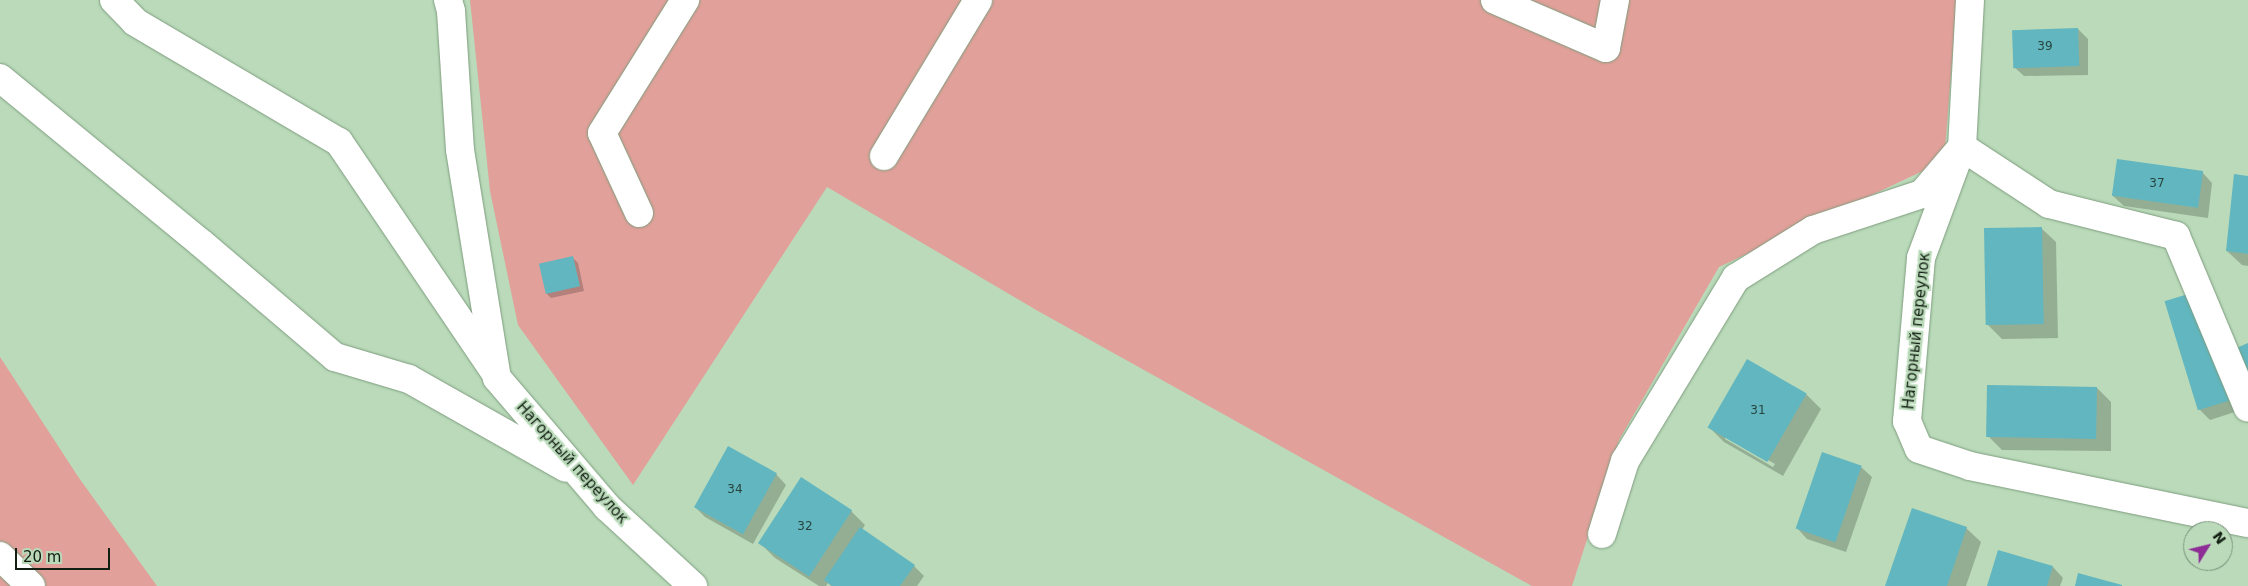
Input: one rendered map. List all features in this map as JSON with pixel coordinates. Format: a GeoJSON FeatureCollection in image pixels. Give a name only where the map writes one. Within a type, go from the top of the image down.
{"type":"FeatureCollection","features":[{"type":"Feature","properties":{"kind":"street","name":"Нагорный переулок"},"geometry":{"type":"LineString","coordinates":[[114,0],[135,22],[339,142],[499,380],[607,506],[693,586]]}},
{"type":"Feature","properties":{"kind":"street"},"geometry":{"type":"LineString","coordinates":[[448,0],[451,11],[460,150],[499,380]]}},
{"type":"Feature","properties":{"kind":"street"},"geometry":{"type":"LineString","coordinates":[[638,213],[602,133],[685,0]]}},
{"type":"Feature","properties":{"kind":"street"},"geometry":{"type":"LineString","coordinates":[[884,156],[978,0]]}},
{"type":"Feature","properties":{"kind":"street"},"geometry":{"type":"LineString","coordinates":[[1495,0],[1606,48],[1615,0]]}},
{"type":"Feature","properties":{"kind":"street","name":"Нагорный переулок"},"geometry":{"type":"LineString","coordinates":[[1970,0],[1962,147],[1921,258],[1908,420],[1919,449],[1970,466],[2248,523]]}},
{"type":"Feature","properties":{"kind":"street"},"geometry":{"type":"LineString","coordinates":[[0,78],[201,243],[335,357],[409,379],[566,468]]}},
{"type":"Feature","properties":{"kind":"street"},"geometry":{"type":"LineString","coordinates":[[1602,534],[1625,461],[1736,278],[1812,230],[1922,194],[1962,147],[2049,204],[2176,236],[2248,408]]}},
{"type":"Feature","properties":{"kind":"street"},"geometry":{"type":"LineString","coordinates":[[0,556],[31,586]]}},
{"type":"Feature","properties":{"kind":"shaded area"},"geometry":{"type":"Polygon","coordinates":[[[470,0],[1957,0],[1944,161],[1719,267],[1619,440],[1572,586],[1532,586],[1038,311],[827,187],[633,485],[518,325],[490,191],[470,0]]]}},
{"type":"Feature","properties":{"kind":"shaded area"},"geometry":{"type":"Polygon","coordinates":[[[0,357],[79,478],[157,586],[0,586],[0,357]]]}},
{"type":"Feature","properties":{"kind":"building"},"geometry":{"type":"Polygon","coordinates":[[[2078,28],[2079,66],[2013,68],[2012,30],[2078,28]]]}},
{"type":"Feature","properties":{"kind":"building"},"geometry":{"type":"Polygon","coordinates":[[[2117,159],[2203,171],[2198,208],[2112,196],[2117,159]]]}},
{"type":"Feature","properties":{"kind":"building"},"geometry":{"type":"Polygon","coordinates":[[[2234,174],[2248,176],[2248,254],[2226,251],[2234,174]]]}},
{"type":"Feature","properties":{"kind":"building"},"geometry":{"type":"Polygon","coordinates":[[[2042,227],[2044,324],[1986,325],[1984,228],[2042,227]]]}},
{"type":"Feature","properties":{"kind":"building"},"geometry":{"type":"Polygon","coordinates":[[[573,256],[580,286],[546,294],[539,264],[573,256]]]}},
{"type":"Feature","properties":{"kind":"building"},"geometry":{"type":"Polygon","coordinates":[[[2198,291],[2231,400],[2198,410],[2165,301],[2198,291]]]}},
{"type":"Feature","properties":{"kind":"building"},"geometry":{"type":"Polygon","coordinates":[[[2248,343],[2248,388],[2232,350],[2248,343]]]}},
{"type":"Feature","properties":{"kind":"building"},"geometry":{"type":"Polygon","coordinates":[[[1747,359],[1807,394],[1767,462],[1708,427],[1747,359]]]}},
{"type":"Feature","properties":{"kind":"building"},"geometry":{"type":"Polygon","coordinates":[[[1987,385],[2097,387],[2096,439],[1986,437],[1987,385]]]}},
{"type":"Feature","properties":{"kind":"building"},"geometry":{"type":"Polygon","coordinates":[[[728,446],[777,473],[743,534],[694,507],[728,446]]]}},
{"type":"Feature","properties":{"kind":"building"},"geometry":{"type":"Polygon","coordinates":[[[1822,452],[1862,466],[1835,542],[1796,529],[1822,452]]]}},
{"type":"Feature","properties":{"kind":"building"},"geometry":{"type":"Polygon","coordinates":[[[801,477],[852,510],[809,576],[758,543],[801,477]]]}},
{"type":"Feature","properties":{"kind":"building"},"geometry":{"type":"Polygon","coordinates":[[[1912,508],[1967,527],[1947,586],[1885,586],[1912,508]]]}},
{"type":"Feature","properties":{"kind":"building"},"geometry":{"type":"Polygon","coordinates":[[[860,527],[915,565],[900,586],[832,586],[824,580],[860,527]]]}},
{"type":"Feature","properties":{"kind":"building"},"geometry":{"type":"Polygon","coordinates":[[[1998,550],[2053,566],[2047,586],[1987,586],[1998,550]]]}},
{"type":"Feature","properties":{"kind":"building"},"geometry":{"type":"Polygon","coordinates":[[[2078,573],[2122,585],[2122,586],[2075,586],[2078,573]]]}}]}
